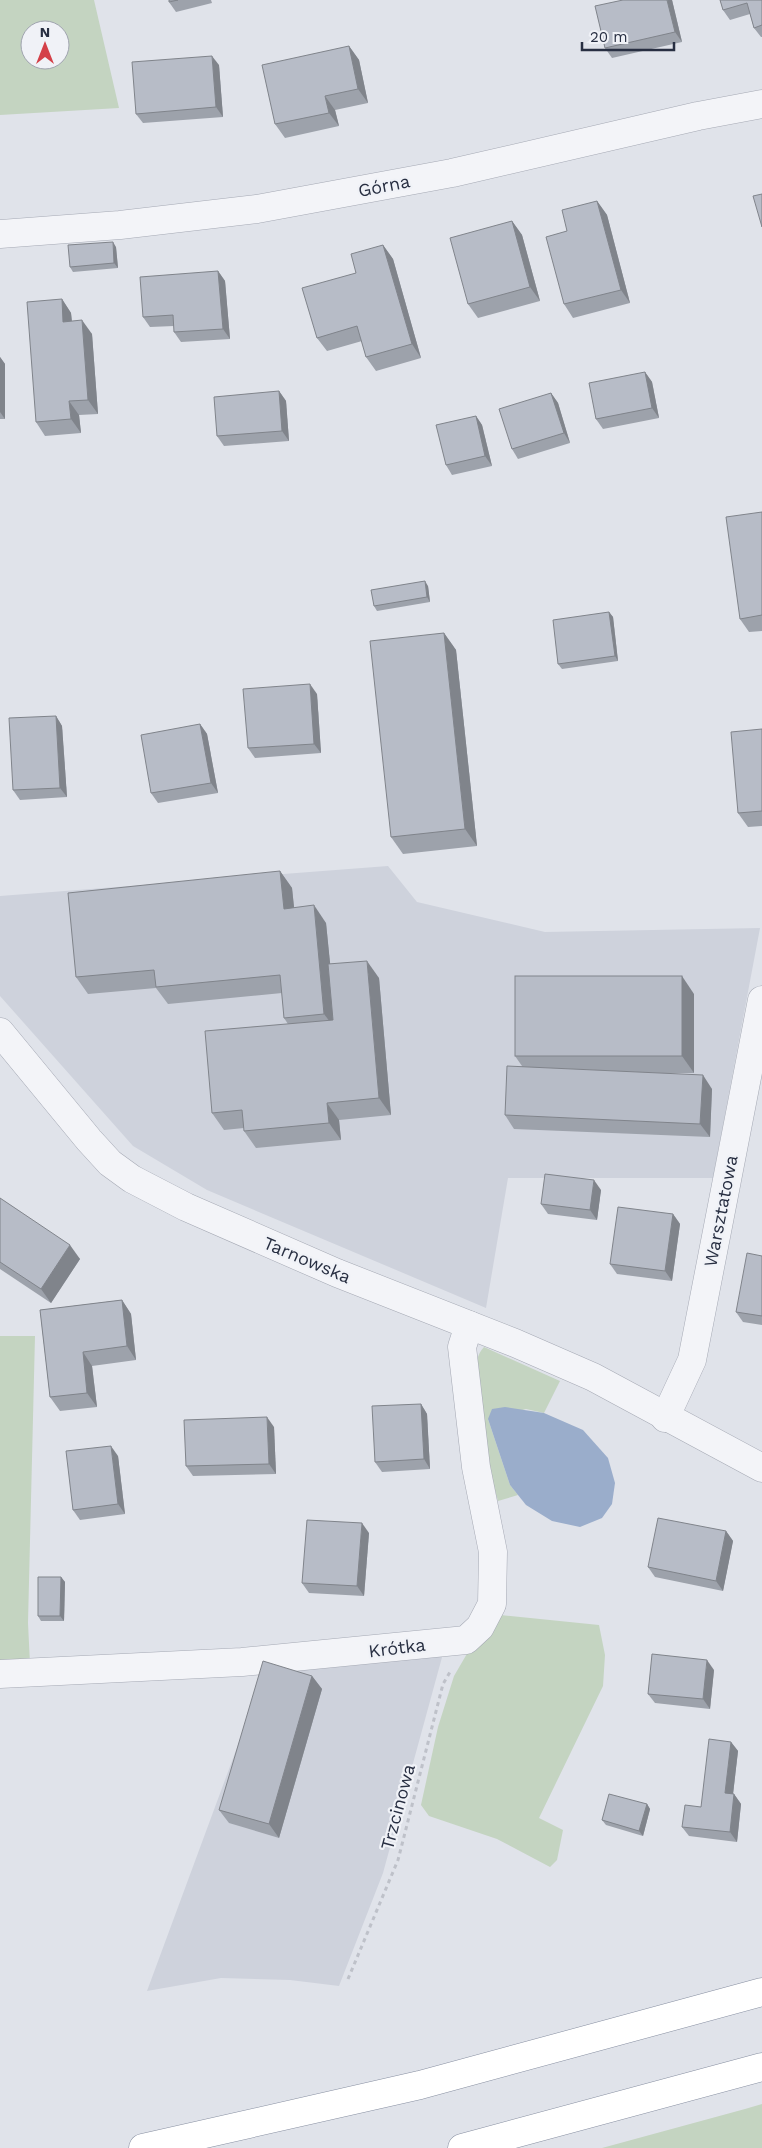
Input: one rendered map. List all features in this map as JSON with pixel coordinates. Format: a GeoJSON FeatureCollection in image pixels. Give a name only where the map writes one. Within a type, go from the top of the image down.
{"type":"FeatureCollection","features":[{"type":"Feature","properties":{"kind":"highway"},"geometry":{"type":"LineString","coordinates":[[142,2148],[429,2083],[762,1992]]}},
{"type":"Feature","properties":{"kind":"highway"},"geometry":{"type":"LineString","coordinates":[[462,2148],[762,2067]]}},
{"type":"Feature","properties":{"kind":"street","name":"Górna"},"geometry":{"type":"LineString","coordinates":[[0,234],[120,225],[257,209],[452,173],[698,116],[762,104]]}},
{"type":"Feature","properties":{"kind":"street","name":"Warsztatowa"},"geometry":{"type":"LineString","coordinates":[[665,1418],[692,1360],[762,1000]]}},
{"type":"Feature","properties":{"kind":"street","name":"Tarnowska"},"geometry":{"type":"LineString","coordinates":[[0,1032],[89,1140],[110,1163],[132,1179],[170,1199],[336,1273],[469,1325],[593,1377],[665,1418],[762,1468]]}},
{"type":"Feature","properties":{"kind":"street"},"geometry":{"type":"LineString","coordinates":[[466,1640],[480,1627],[492,1604],[493,1552],[476,1467],[462,1347],[469,1325]]}},
{"type":"Feature","properties":{"kind":"street","name":"Krótka"},"geometry":{"type":"LineString","coordinates":[[0,1674],[242,1662],[466,1640]]}},
{"type":"Feature","properties":{"kind":"path","name":"Trzcinowa"},"geometry":{"type":"LineString","coordinates":[[348,1979],[398,1860],[444,1684],[466,1640]]}},
{"type":"Feature","properties":{"kind":"shaded area"},"geometry":{"type":"Polygon","coordinates":[[[388,866],[417,902],[545,932],[760,928],[713,1178],[508,1178],[486,1308],[207,1190],[133,1146],[0,996],[0,896],[388,866]]]}},
{"type":"Feature","properties":{"kind":"shaded area"},"geometry":{"type":"Polygon","coordinates":[[[444,1650],[383,1873],[339,1986],[290,1980],[221,1978],[147,1991],[266,1669],[444,1650]]]}},
{"type":"Feature","properties":{"kind":"green space"},"geometry":{"type":"Polygon","coordinates":[[[0,0],[94,0],[119,108],[0,115],[0,0]]]}},
{"type":"Feature","properties":{"kind":"green space"},"geometry":{"type":"Polygon","coordinates":[[[0,1336],[35,1336],[28,1623],[30,1664],[0,1664],[0,1336]]]}},
{"type":"Feature","properties":{"kind":"green space"},"geometry":{"type":"Polygon","coordinates":[[[484,1347],[560,1381],[544,1413],[526,1409],[488,1419],[510,1485],[518,1495],[498,1501],[484,1445],[476,1398],[475,1376],[477,1359],[484,1347]]]}},
{"type":"Feature","properties":{"kind":"green space"},"geometry":{"type":"Polygon","coordinates":[[[500,1615],[599,1625],[605,1655],[603,1686],[539,1818],[563,1830],[557,1860],[550,1867],[497,1839],[429,1816],[421,1805],[438,1727],[454,1676],[475,1640],[500,1615]]]}},
{"type":"Feature","properties":{"kind":"green space"},"geometry":{"type":"Polygon","coordinates":[[[762,2104],[762,2148],[602,2148],[745,2109],[762,2104]]]}},
{"type":"Feature","properties":{"kind":"water"},"geometry":{"type":"Polygon","coordinates":[[[505,1407],[544,1413],[583,1430],[608,1458],[615,1483],[612,1504],[602,1518],[580,1527],[552,1521],[526,1505],[510,1485],[488,1419],[492,1409],[505,1407]]]}},
{"type":"Feature","properties":{"kind":"building"},"geometry":{"type":"Polygon","coordinates":[[[623,0],[667,0],[675,32],[605,48],[595,6],[623,0]]]}},
{"type":"Feature","properties":{"kind":"building"},"geometry":{"type":"Polygon","coordinates":[[[720,0],[762,0],[762,25],[754,28],[747,3],[723,10],[720,0]]]}},
{"type":"Feature","properties":{"kind":"building"},"geometry":{"type":"Polygon","coordinates":[[[349,46],[358,89],[325,96],[329,113],[275,124],[262,65],[349,46]]]}},
{"type":"Feature","properties":{"kind":"building"},"geometry":{"type":"Polygon","coordinates":[[[212,56],[216,107],[136,114],[132,62],[212,56]]]}},
{"type":"Feature","properties":{"kind":"building"},"geometry":{"type":"Polygon","coordinates":[[[762,194],[762,227],[753,196],[762,194]]]}},
{"type":"Feature","properties":{"kind":"building"},"geometry":{"type":"Polygon","coordinates":[[[597,201],[621,290],[564,304],[546,237],[567,231],[562,210],[597,201]]]}},
{"type":"Feature","properties":{"kind":"building"},"geometry":{"type":"Polygon","coordinates":[[[512,221],[530,287],[468,304],[450,238],[512,221]]]}},
{"type":"Feature","properties":{"kind":"building"},"geometry":{"type":"Polygon","coordinates":[[[113,242],[114,263],[70,267],[68,245],[113,242]]]}},
{"type":"Feature","properties":{"kind":"building"},"geometry":{"type":"Polygon","coordinates":[[[383,245],[412,344],[366,357],[357,326],[317,338],[302,288],[356,273],[351,254],[383,245]]]}},
{"type":"Feature","properties":{"kind":"building"},"geometry":{"type":"Polygon","coordinates":[[[218,271],[223,329],[174,332],[173,315],[143,317],[140,277],[218,271]]]}},
{"type":"Feature","properties":{"kind":"building"},"geometry":{"type":"Polygon","coordinates":[[[62,299],[63,322],[82,320],[88,400],[69,401],[71,419],[36,422],[27,302],[62,299]]]}},
{"type":"Feature","properties":{"kind":"building"},"geometry":{"type":"Polygon","coordinates":[[[645,372],[652,408],[596,419],[589,383],[645,372]]]}},
{"type":"Feature","properties":{"kind":"building"},"geometry":{"type":"Polygon","coordinates":[[[279,391],[282,431],[217,436],[214,397],[279,391]]]}},
{"type":"Feature","properties":{"kind":"building"},"geometry":{"type":"Polygon","coordinates":[[[551,393],[564,433],[512,449],[499,409],[551,393]]]}},
{"type":"Feature","properties":{"kind":"building"},"geometry":{"type":"Polygon","coordinates":[[[476,416],[485,456],[446,465],[436,425],[476,416]]]}},
{"type":"Feature","properties":{"kind":"building"},"geometry":{"type":"Polygon","coordinates":[[[762,512],[762,615],[740,619],[726,517],[762,512]]]}},
{"type":"Feature","properties":{"kind":"building"},"geometry":{"type":"Polygon","coordinates":[[[425,581],[427,597],[374,606],[371,590],[425,581]]]}},
{"type":"Feature","properties":{"kind":"building"},"geometry":{"type":"Polygon","coordinates":[[[609,612],[615,656],[558,664],[553,620],[609,612]]]}},
{"type":"Feature","properties":{"kind":"building"},"geometry":{"type":"Polygon","coordinates":[[[444,633],[465,829],[391,837],[370,641],[444,633]]]}},
{"type":"Feature","properties":{"kind":"building"},"geometry":{"type":"Polygon","coordinates":[[[310,684],[314,744],[248,748],[243,689],[310,684]]]}},
{"type":"Feature","properties":{"kind":"building"},"geometry":{"type":"Polygon","coordinates":[[[56,716],[60,788],[13,790],[9,718],[56,716]]]}},
{"type":"Feature","properties":{"kind":"building"},"geometry":{"type":"Polygon","coordinates":[[[200,724],[211,783],[151,793],[141,735],[200,724]]]}},
{"type":"Feature","properties":{"kind":"building"},"geometry":{"type":"Polygon","coordinates":[[[762,729],[762,811],[738,813],[731,732],[762,729]]]}},
{"type":"Feature","properties":{"kind":"building"},"geometry":{"type":"Polygon","coordinates":[[[280,871],[284,909],[314,905],[324,1014],[284,1018],[280,975],[156,987],[154,970],[76,977],[68,893],[280,871]]]}},
{"type":"Feature","properties":{"kind":"building"},"geometry":{"type":"Polygon","coordinates":[[[367,961],[379,1098],[327,1103],[329,1123],[244,1131],[242,1110],[212,1113],[205,1031],[333,1020],[328,964],[367,961]]]}},
{"type":"Feature","properties":{"kind":"building"},"geometry":{"type":"Polygon","coordinates":[[[515,976],[682,976],[682,1056],[515,1056],[515,976]]]}},
{"type":"Feature","properties":{"kind":"building"},"geometry":{"type":"Polygon","coordinates":[[[507,1066],[703,1075],[700,1124],[505,1115],[507,1066]]]}},
{"type":"Feature","properties":{"kind":"building"},"geometry":{"type":"Polygon","coordinates":[[[545,1174],[594,1180],[590,1210],[541,1204],[545,1174]]]}},
{"type":"Feature","properties":{"kind":"building"},"geometry":{"type":"Polygon","coordinates":[[[0,1198],[70,1245],[41,1289],[0,1262],[0,1198]]]}},
{"type":"Feature","properties":{"kind":"building"},"geometry":{"type":"Polygon","coordinates":[[[618,1207],[673,1214],[665,1271],[610,1264],[618,1207]]]}},
{"type":"Feature","properties":{"kind":"building"},"geometry":{"type":"Polygon","coordinates":[[[747,1253],[762,1256],[762,1316],[736,1312],[747,1253]]]}},
{"type":"Feature","properties":{"kind":"building"},"geometry":{"type":"Polygon","coordinates":[[[122,1300],[127,1346],[83,1352],[87,1393],[50,1397],[40,1310],[122,1300]]]}},
{"type":"Feature","properties":{"kind":"building"},"geometry":{"type":"Polygon","coordinates":[[[421,1404],[424,1459],[375,1462],[372,1406],[421,1404]]]}},
{"type":"Feature","properties":{"kind":"building"},"geometry":{"type":"Polygon","coordinates":[[[267,1417],[269,1464],[186,1466],[184,1420],[267,1417]]]}},
{"type":"Feature","properties":{"kind":"building"},"geometry":{"type":"Polygon","coordinates":[[[111,1446],[118,1504],[73,1510],[66,1451],[111,1446]]]}},
{"type":"Feature","properties":{"kind":"building"},"geometry":{"type":"Polygon","coordinates":[[[658,1518],[726,1531],[716,1581],[648,1567],[658,1518]]]}},
{"type":"Feature","properties":{"kind":"building"},"geometry":{"type":"Polygon","coordinates":[[[307,1520],[362,1523],[357,1586],[302,1583],[307,1520]]]}},
{"type":"Feature","properties":{"kind":"building"},"geometry":{"type":"Polygon","coordinates":[[[38,1577],[61,1577],[60,1616],[38,1616],[38,1577]]]}},
{"type":"Feature","properties":{"kind":"building"},"geometry":{"type":"Polygon","coordinates":[[[652,1654],[707,1660],[703,1699],[648,1694],[652,1654]]]}},
{"type":"Feature","properties":{"kind":"building"},"geometry":{"type":"Polygon","coordinates":[[[263,1661],[312,1676],[269,1824],[219,1810],[263,1661]]]}},
{"type":"Feature","properties":{"kind":"building"},"geometry":{"type":"Polygon","coordinates":[[[709,1739],[731,1742],[725,1793],[734,1794],[730,1832],[682,1827],[685,1805],[701,1807],[709,1739]]]}},
{"type":"Feature","properties":{"kind":"building"},"geometry":{"type":"Polygon","coordinates":[[[609,1794],[647,1804],[639,1831],[602,1820],[609,1794]]]}}]}
